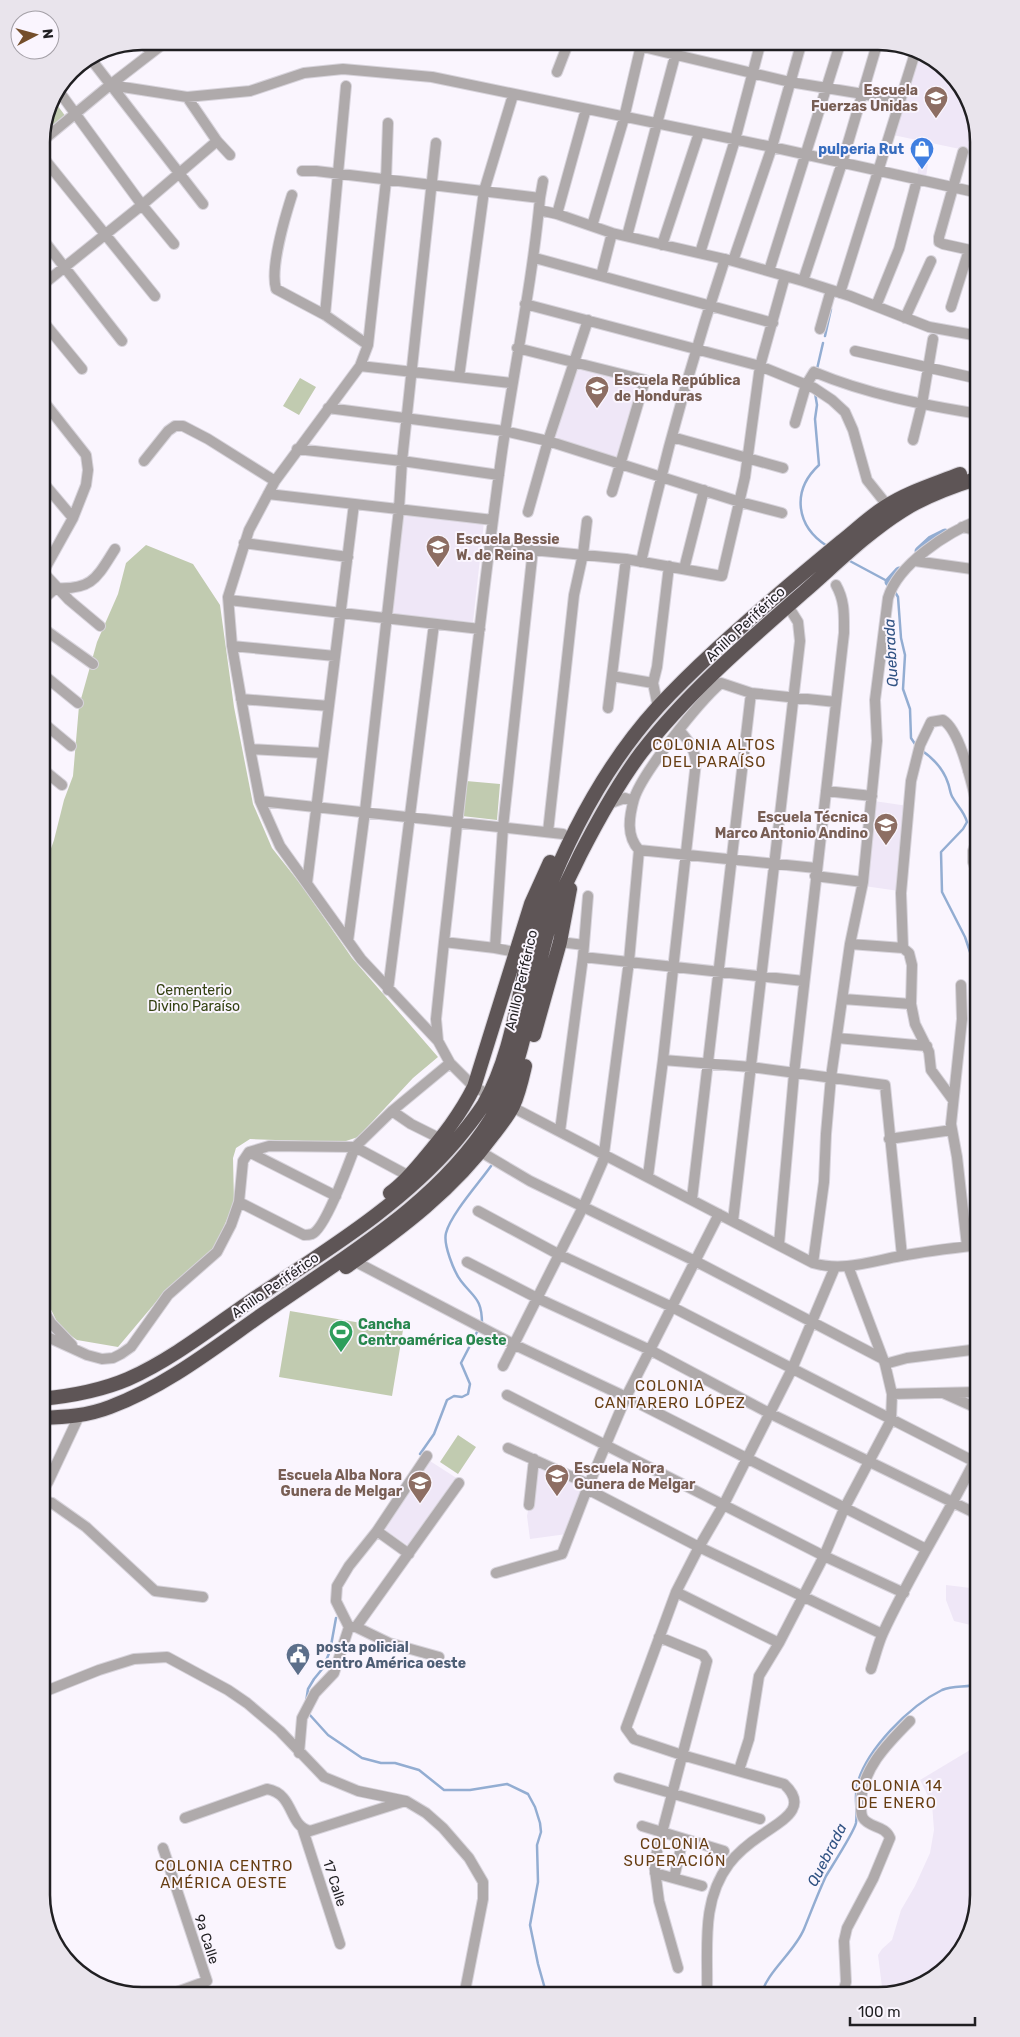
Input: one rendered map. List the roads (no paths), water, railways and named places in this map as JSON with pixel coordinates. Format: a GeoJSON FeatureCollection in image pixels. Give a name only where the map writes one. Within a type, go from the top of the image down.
{"type":"FeatureCollection","features":[{"type":"Feature","properties":{"kind":"highway","name":"Anillo Periférico"},"geometry":{"type":"LineString","coordinates":[[50,1398],[66,1397],[105,1388],[160,1363],[388,1206],[414,1186],[436,1164],[475,1119],[500,1072],[509,1042],[526,957],[543,904],[561,860],[588,804],[626,746],[658,707],[734,634],[800,575],[887,506],[923,488],[970,472]]}},
{"type":"Feature","properties":{"kind":"highway","name":"Anillo Periférico"},"geometry":{"type":"LineString","coordinates":[[50,1418],[79,1416],[108,1408],[171,1378],[399,1218],[443,1178],[474,1144],[508,1090],[518,1064],[544,948],[556,906],[608,804],[640,755],[672,717],[745,644],[828,571],[902,511],[970,481]]}},
{"type":"Feature","properties":{"kind":"highway"},"geometry":{"type":"LineString","coordinates":[[280,1282],[310,1252],[398,1188],[441,1139],[479,1089],[531,904],[563,834],[588,804]]}},
{"type":"Feature","properties":{"kind":"highway"},"geometry":{"type":"LineString","coordinates":[[294,1292],[325,1281],[420,1213],[481,1152],[511,1106],[560,942],[574,869]]}},
{"type":"Feature","properties":{"kind":"street"},"geometry":{"type":"LineString","coordinates":[[50,135],[110,84],[154,50]]}},
{"type":"Feature","properties":{"kind":"street"},"geometry":{"type":"LineString","coordinates":[[557,72],[566,50]]}},
{"type":"Feature","properties":{"kind":"street"},"geometry":{"type":"LineString","coordinates":[[592,226],[624,118],[640,50]]}},
{"type":"Feature","properties":{"kind":"street"},"geometry":{"type":"LineString","coordinates":[[658,50],[675,56],[790,82],[863,94],[900,103]]}},
{"type":"Feature","properties":{"kind":"street"},"geometry":{"type":"LineString","coordinates":[[700,253],[735,140],[759,50]]}},
{"type":"Feature","properties":{"kind":"street"},"geometry":{"type":"LineString","coordinates":[[641,562],[660,477],[709,306],[729,260],[772,147],[800,50]]}},
{"type":"Feature","properties":{"kind":"street"},"geometry":{"type":"LineString","coordinates":[[769,271],[839,50]]}},
{"type":"Feature","properties":{"kind":"street"},"geometry":{"type":"LineString","coordinates":[[803,281],[842,163],[876,50]]}},
{"type":"Feature","properties":{"kind":"street"},"geometry":{"type":"LineString","coordinates":[[627,236],[675,56]]}},
{"type":"Feature","properties":{"kind":"street"},"geometry":{"type":"LineString","coordinates":[[820,329],[836,291],[878,172],[914,57]]}},
{"type":"Feature","properties":{"kind":"street"},"geometry":{"type":"LineString","coordinates":[[94,63],[204,204]]}},
{"type":"Feature","properties":{"kind":"street"},"geometry":{"type":"LineString","coordinates":[[110,84],[187,97],[250,91],[304,73],[343,69],[432,77],[772,147],[970,191]]}},
{"type":"Feature","properties":{"kind":"street"},"geometry":{"type":"LineString","coordinates":[[325,315],[346,86]]}},
{"type":"Feature","properties":{"kind":"street"},"geometry":{"type":"LineString","coordinates":[[460,377],[484,191],[513,95]]}},
{"type":"Feature","properties":{"kind":"street"},"geometry":{"type":"LineString","coordinates":[[62,96],[142,205],[174,244]]}},
{"type":"Feature","properties":{"kind":"street"},"geometry":{"type":"LineString","coordinates":[[187,97],[217,141],[230,155]]}},
{"type":"Feature","properties":{"kind":"street"},"geometry":{"type":"LineString","coordinates":[[557,214],[586,109]]}},
{"type":"Feature","properties":{"kind":"street"},"geometry":{"type":"LineString","coordinates":[[388,123],[386,181],[368,345],[360,366],[275,481],[244,543],[229,600],[232,646],[260,801],[280,846],[361,959],[388,990],[438,1041],[450,1063],[479,1089]]}},
{"type":"Feature","properties":{"kind":"street"},"geometry":{"type":"LineString","coordinates":[[662,245],[698,133]]}},
{"type":"Feature","properties":{"kind":"street"},"geometry":{"type":"LineString","coordinates":[[50,279],[105,236],[217,141]]}},
{"type":"Feature","properties":{"kind":"street"},"geometry":{"type":"LineString","coordinates":[[348,941],[387,618],[436,143]]}},
{"type":"Feature","properties":{"kind":"street"},"geometry":{"type":"LineString","coordinates":[[964,152],[938,237],[939,242],[943,244],[970,250]]}},
{"type":"Feature","properties":{"kind":"street"},"geometry":{"type":"LineString","coordinates":[[50,165],[155,296]]}},
{"type":"Feature","properties":{"kind":"street"},"geometry":{"type":"LineString","coordinates":[[302,171],[540,198]]}},
{"type":"Feature","properties":{"kind":"street"},"geometry":{"type":"LineString","coordinates":[[438,1041],[436,1019],[444,942],[498,475],[511,383],[534,258],[543,180]]}},
{"type":"Feature","properties":{"kind":"street"},"geometry":{"type":"LineString","coordinates":[[876,306],[899,249],[917,180]]}},
{"type":"Feature","properties":{"kind":"street"},"geometry":{"type":"LineString","coordinates":[[292,195],[278,250],[274,283],[276,289],[325,315],[368,345]]}},
{"type":"Feature","properties":{"kind":"street"},"geometry":{"type":"LineString","coordinates":[[539,210],[557,214],[612,233],[769,271],[836,291],[929,327],[970,334]]}},
{"type":"Feature","properties":{"kind":"street"},"geometry":{"type":"LineString","coordinates":[[601,276],[612,233]]}},
{"type":"Feature","properties":{"kind":"street"},"geometry":{"type":"LineString","coordinates":[[50,247],[122,341]]}},
{"type":"Feature","properties":{"kind":"street"},"geometry":{"type":"LineString","coordinates":[[534,258],[773,322]]}},
{"type":"Feature","properties":{"kind":"street"},"geometry":{"type":"LineString","coordinates":[[905,318],[930,261]]}},
{"type":"Feature","properties":{"kind":"street"},"geometry":{"type":"LineString","coordinates":[[951,307],[970,261]]}},
{"type":"Feature","properties":{"kind":"street"},"geometry":{"type":"LineString","coordinates":[[490,546],[626,559],[722,576],[740,502],[760,366],[785,276]]}},
{"type":"Feature","properties":{"kind":"street"},"geometry":{"type":"LineString","coordinates":[[525,304],[760,366],[814,388],[832,400],[845,412],[867,480],[887,506]]}},
{"type":"Feature","properties":{"kind":"street"},"geometry":{"type":"LineString","coordinates":[[528,512],[548,441],[588,320]]}},
{"type":"Feature","properties":{"kind":"street"},"geometry":{"type":"LineString","coordinates":[[50,330],[82,370]]}},
{"type":"Feature","properties":{"kind":"street"},"geometry":{"type":"LineString","coordinates":[[913,440],[922,404],[933,339]]}},
{"type":"Feature","properties":{"kind":"street"},"geometry":{"type":"LineString","coordinates":[[517,348],[645,380],[612,492]]}},
{"type":"Feature","properties":{"kind":"street"},"geometry":{"type":"LineString","coordinates":[[855,351],[970,377]]}},
{"type":"Feature","properties":{"kind":"street"},"geometry":{"type":"LineString","coordinates":[[360,366],[511,383]]}},
{"type":"Feature","properties":{"kind":"street"},"geometry":{"type":"LineString","coordinates":[[795,423],[806,385],[814,372],[845,385],[922,404],[970,412]]}},
{"type":"Feature","properties":{"kind":"street"},"geometry":{"type":"LineString","coordinates":[[328,408],[504,431],[548,441],[740,502],[782,513]]}},
{"type":"Feature","properties":{"kind":"street"},"geometry":{"type":"LineString","coordinates":[[50,410],[86,456],[88,470],[86,485],[73,518],[50,557]]}},
{"type":"Feature","properties":{"kind":"street"},"geometry":{"type":"LineString","coordinates":[[144,461],[168,431],[175,426],[183,426],[208,438],[275,481]]}},
{"type":"Feature","properties":{"kind":"street"},"geometry":{"type":"LineString","coordinates":[[672,437],[783,468]]}},
{"type":"Feature","properties":{"kind":"street"},"geometry":{"type":"LineString","coordinates":[[297,449],[402,461],[498,475]]}},
{"type":"Feature","properties":{"kind":"street"},"geometry":{"type":"LineString","coordinates":[[684,569],[704,490]]}},
{"type":"Feature","properties":{"kind":"street"},"geometry":{"type":"LineString","coordinates":[[50,491],[73,518]]}},
{"type":"Feature","properties":{"kind":"street"},"geometry":{"type":"LineString","coordinates":[[268,494],[493,520]]}},
{"type":"Feature","properties":{"kind":"street"},"geometry":{"type":"LineString","coordinates":[[307,883],[354,504]]}},
{"type":"Feature","properties":{"kind":"street"},"geometry":{"type":"LineString","coordinates":[[548,832],[574,595],[583,554],[587,521]]}},
{"type":"Feature","properties":{"kind":"street"},"geometry":{"type":"LineString","coordinates":[[813,1263],[824,1182],[831,1078],[850,944],[862,882],[872,796],[877,740],[875,700],[888,598],[895,583],[925,550],[970,524]]}},
{"type":"Feature","properties":{"kind":"street"},"geometry":{"type":"LineString","coordinates":[[962,527],[970,529]]}},
{"type":"Feature","properties":{"kind":"street"},"geometry":{"type":"LineString","coordinates":[[244,543],[348,557]]}},
{"type":"Feature","properties":{"kind":"street"},"geometry":{"type":"LineString","coordinates":[[50,593],[56,588],[73,589],[85,585],[97,577],[115,549]]}},
{"type":"Feature","properties":{"kind":"street"},"geometry":{"type":"LineString","coordinates":[[495,948],[503,827],[533,549]]}},
{"type":"Feature","properties":{"kind":"street"},"geometry":{"type":"LineString","coordinates":[[608,708],[626,559]]}},
{"type":"Feature","properties":{"kind":"street"},"geometry":{"type":"LineString","coordinates":[[915,561],[970,569]]}},
{"type":"Feature","properties":{"kind":"street"},"geometry":{"type":"LineString","coordinates":[[658,707],[653,683],[657,668],[669,566]]}},
{"type":"Feature","properties":{"kind":"street"},"geometry":{"type":"LineString","coordinates":[[50,581],[100,626]]}},
{"type":"Feature","properties":{"kind":"street"},"geometry":{"type":"LineString","coordinates":[[779,1244],[794,1074],[844,633],[844,605],[836,585]]}},
{"type":"Feature","properties":{"kind":"street"},"geometry":{"type":"LineString","coordinates":[[229,600],[480,629]]}},
{"type":"Feature","properties":{"kind":"street"},"geometry":{"type":"LineString","coordinates":[[733,1221],[794,696],[800,629],[788,606]]}},
{"type":"Feature","properties":{"kind":"street"},"geometry":{"type":"LineString","coordinates":[[388,990],[434,624]]}},
{"type":"Feature","properties":{"kind":"street"},"geometry":{"type":"LineString","coordinates":[[50,633],[93,664]]}},
{"type":"Feature","properties":{"kind":"street"},"geometry":{"type":"LineString","coordinates":[[232,646],[335,656]]}},
{"type":"Feature","properties":{"kind":"street"},"geometry":{"type":"LineString","coordinates":[[612,676],[653,683]]}},
{"type":"Feature","properties":{"kind":"street"},"geometry":{"type":"LineString","coordinates":[[50,680],[78,703]]}},
{"type":"Feature","properties":{"kind":"street"},"geometry":{"type":"LineString","coordinates":[[836,702],[794,696],[751,693],[721,683],[679,730],[650,768],[633,801],[629,833],[633,843],[639,850],[774,865],[862,882]]}},
{"type":"Feature","properties":{"kind":"street"},"geometry":{"type":"LineString","coordinates":[[692,1199],[730,859],[751,693]]}},
{"type":"Feature","properties":{"kind":"street"},"geometry":{"type":"LineString","coordinates":[[241,699],[329,706]]}},
{"type":"Feature","properties":{"kind":"street"},"geometry":{"type":"LineString","coordinates":[[903,948],[901,893],[911,780],[920,745],[931,722],[943,720],[948,723],[962,748],[970,779]]}},
{"type":"Feature","properties":{"kind":"street"},"geometry":{"type":"LineString","coordinates":[[50,728],[71,746]]}},
{"type":"Feature","properties":{"kind":"street"},"geometry":{"type":"LineString","coordinates":[[648,1176],[674,966],[696,762],[695,751],[691,743],[679,730]]}},
{"type":"Feature","properties":{"kind":"street"},"geometry":{"type":"LineString","coordinates":[[250,749],[323,753]]}},
{"type":"Feature","properties":{"kind":"street"},"geometry":{"type":"LineString","coordinates":[[50,775],[62,785]]}},
{"type":"Feature","properties":{"kind":"street"},"geometry":{"type":"LineString","coordinates":[[826,791],[872,796]]}},
{"type":"Feature","properties":{"kind":"street"},"geometry":{"type":"LineString","coordinates":[[608,804],[625,798],[633,801]]}},
{"type":"Feature","properties":{"kind":"street"},"geometry":{"type":"LineString","coordinates":[[260,801],[563,834]]}},
{"type":"Feature","properties":{"kind":"street"},"geometry":{"type":"LineString","coordinates":[[503,1366],[601,1169],[629,961],[639,850]]}},
{"type":"Feature","properties":{"kind":"street"},"geometry":{"type":"LineString","coordinates":[[560,1131],[583,957],[588,896]]}},
{"type":"Feature","properties":{"kind":"street"},"geometry":{"type":"LineString","coordinates":[[444,942],[516,952]]}},
{"type":"Feature","properties":{"kind":"street"},"geometry":{"type":"LineString","coordinates":[[560,942],[584,945]]}},
{"type":"Feature","properties":{"kind":"street"},"geometry":{"type":"LineString","coordinates":[[850,944],[903,948],[909,953],[912,965],[911,1004],[915,1024],[927,1046],[931,1070],[944,1090],[954,1100]]}},
{"type":"Feature","properties":{"kind":"street"},"geometry":{"type":"LineString","coordinates":[[583,957],[719,970],[804,981]]}},
{"type":"Feature","properties":{"kind":"street"},"geometry":{"type":"LineString","coordinates":[[961,985],[962,1019],[952,1130],[967,1246]]}},
{"type":"Feature","properties":{"kind":"street"},"geometry":{"type":"LineString","coordinates":[[843,999],[911,1004]]}},
{"type":"Feature","properties":{"kind":"street"},"geometry":{"type":"LineString","coordinates":[[837,1038],[927,1046]]}},
{"type":"Feature","properties":{"kind":"street"},"geometry":{"type":"LineString","coordinates":[[663,1060],[751,1067],[885,1085],[902,1256]]}},
{"type":"Feature","properties":{"kind":"street"},"geometry":{"type":"LineString","coordinates":[[239,1202],[304,1235],[312,1234],[319,1228],[336,1196],[355,1148],[392,1111],[450,1063]]}},
{"type":"Feature","properties":{"kind":"street"},"geometry":{"type":"LineString","coordinates":[[511,1106],[813,1263],[835,1267],[848,1266],[970,1246]]}},
{"type":"Feature","properties":{"kind":"street"},"geometry":{"type":"LineString","coordinates":[[392,1111],[411,1124],[441,1139]]}},
{"type":"Feature","properties":{"kind":"street"},"geometry":{"type":"LineString","coordinates":[[889,1139],[952,1130]]}},
{"type":"Feature","properties":{"kind":"street"},"geometry":{"type":"LineString","coordinates":[[50,1338],[87,1355],[102,1359],[113,1358],[131,1347],[168,1295],[217,1252],[231,1225],[239,1202],[243,1161],[249,1152],[269,1146],[355,1148],[409,1176]]}},
{"type":"Feature","properties":{"kind":"street"},"geometry":{"type":"LineString","coordinates":[[249,1152],[336,1196]]}},
{"type":"Feature","properties":{"kind":"street"},"geometry":{"type":"LineString","coordinates":[[481,1152],[530,1181],[695,1261],[884,1361],[970,1350]]}},
{"type":"Feature","properties":{"kind":"street"},"geometry":{"type":"LineString","coordinates":[[478,1211],[558,1254],[672,1307],[970,1460]]}},
{"type":"Feature","properties":{"kind":"street"},"geometry":{"type":"LineString","coordinates":[[496,1573],[562,1554],[605,1445],[626,1398],[719,1214]]}},
{"type":"Feature","properties":{"kind":"street"},"geometry":{"type":"LineString","coordinates":[[354,1261],[515,1345],[626,1398],[926,1549]]}},
{"type":"Feature","properties":{"kind":"street"},"geometry":{"type":"LineString","coordinates":[[468,1262],[537,1298],[650,1350],[770,1413],[970,1510]]}},
{"type":"Feature","properties":{"kind":"street"},"geometry":{"type":"LineString","coordinates":[[739,1770],[749,1739],[759,1676],[824,1556],[844,1508],[891,1420],[892,1394],[884,1361],[848,1266]]}},
{"type":"Feature","properties":{"kind":"street"},"geometry":{"type":"LineString","coordinates":[[706,1987],[706,1928],[711,1902],[717,1885],[728,1865],[740,1852],[788,1817],[794,1807],[794,1799],[791,1790],[784,1784],[682,1755],[634,1739],[626,1728],[676,1592],[698,1547],[724,1504],[792,1369],[835,1267]]}},
{"type":"Feature","properties":{"kind":"street"},"geometry":{"type":"LineString","coordinates":[[50,1321],[76,1350]]}},
{"type":"Feature","properties":{"kind":"street"},"geometry":{"type":"LineString","coordinates":[[939,1392],[970,1405]]}},
{"type":"Feature","properties":{"kind":"street"},"geometry":{"type":"LineString","coordinates":[[892,1394],[970,1392]]}},
{"type":"Feature","properties":{"kind":"street"},"geometry":{"type":"LineString","coordinates":[[507,1395],[824,1556],[904,1594]]}},
{"type":"Feature","properties":{"kind":"street"},"geometry":{"type":"LineString","coordinates":[[50,1478],[79,1416]]}},
{"type":"Feature","properties":{"kind":"street"},"geometry":{"type":"LineString","coordinates":[[508,1448],[534,1459],[588,1487],[698,1547],[882,1634]]}},
{"type":"Feature","properties":{"kind":"street"},"geometry":{"type":"LineString","coordinates":[[427,1456],[377,1531],[337,1586],[336,1601],[352,1627],[389,1643],[439,1658]]}},
{"type":"Feature","properties":{"kind":"street"},"geometry":{"type":"LineString","coordinates":[[529,1505],[534,1459]]}},
{"type":"Feature","properties":{"kind":"street"},"geometry":{"type":"LineString","coordinates":[[871,1669],[882,1634],[926,1549],[970,1474]]}},
{"type":"Feature","properties":{"kind":"street"},"geometry":{"type":"LineString","coordinates":[[299,1753],[302,1718],[315,1693],[334,1673],[352,1627],[409,1554],[459,1483]]}},
{"type":"Feature","properties":{"kind":"street"},"geometry":{"type":"LineString","coordinates":[[50,1503],[86,1527],[155,1591],[202,1597]]}},
{"type":"Feature","properties":{"kind":"street"},"geometry":{"type":"LineString","coordinates":[[377,1531],[409,1554]]}},
{"type":"Feature","properties":{"kind":"street"},"geometry":{"type":"LineString","coordinates":[[676,1592],[779,1642]]}},
{"type":"Feature","properties":{"kind":"street"},"geometry":{"type":"LineString","coordinates":[[659,1637],[703,1655],[706,1661],[654,1863],[659,1901],[678,1968]]}},
{"type":"Feature","properties":{"kind":"street"},"geometry":{"type":"LineString","coordinates":[[50,1689],[134,1659],[167,1657],[222,1687],[246,1703],[280,1731],[299,1753],[328,1780],[358,1791],[406,1801],[426,1813],[443,1828],[469,1858],[483,1882],[483,1899],[466,1987]]}},
{"type":"Feature","properties":{"kind":"street"},"geometry":{"type":"LineString","coordinates":[[845,1987],[844,1941],[847,1928],[874,1879],[890,1838],[884,1829],[865,1820],[861,1816],[861,1796],[867,1775],[884,1747],[910,1721]]}},
{"type":"Feature","properties":{"kind":"street"},"geometry":{"type":"LineString","coordinates":[[618,1778],[760,1819]]}},
{"type":"Feature","properties":{"kind":"street","name":"17 Calle"},"geometry":{"type":"LineString","coordinates":[[185,1818],[267,1789],[276,1790],[283,1796],[303,1830],[340,1944]]}},
{"type":"Feature","properties":{"kind":"street"},"geometry":{"type":"LineString","coordinates":[[303,1830],[310,1831],[406,1801]]}},
{"type":"Feature","properties":{"kind":"street"},"geometry":{"type":"LineString","coordinates":[[642,1826],[724,1851]]}},
{"type":"Feature","properties":{"kind":"street"},"geometry":{"type":"LineString","coordinates":[[674,1878],[683,1839]]}},
{"type":"Feature","properties":{"kind":"street","name":"9a Calle"},"geometry":{"type":"LineString","coordinates":[[163,1848],[207,1981],[191,1987]]}},
{"type":"Feature","properties":{"kind":"street"},"geometry":{"type":"LineString","coordinates":[[655,1873],[702,1886]]}},
{"type":"Feature","properties":{"kind":"waterway","name":"Quebrada"},"geometry":{"type":"LineString","coordinates":[[825,336],[831,309]]}},
{"type":"Feature","properties":{"kind":"waterway","name":"Quebrada"},"geometry":{"type":"LineString","coordinates":[[817,369],[823,343]]}},
{"type":"Feature","properties":{"kind":"waterway","name":"Quebrada"},"geometry":{"type":"LineString","coordinates":[[815,393],[819,465],[810,475],[804,486],[801,508],[803,518],[809,529],[827,546]]}},
{"type":"Feature","properties":{"kind":"waterway"},"geometry":{"type":"LineString","coordinates":[[919,551],[931,540],[945,533]]}},
{"type":"Feature","properties":{"kind":"waterway","name":"Quebrada"},"geometry":{"type":"LineString","coordinates":[[848,560],[889,582],[890,585]]}},
{"type":"Feature","properties":{"kind":"waterway"},"geometry":{"type":"LineString","coordinates":[[889,582],[899,571]]}},
{"type":"Feature","properties":{"kind":"waterway","name":"Quebrada"},"geometry":{"type":"LineString","coordinates":[[895,592],[898,597],[901,638],[905,655],[903,689],[910,709],[911,738],[917,747]]}},
{"type":"Feature","properties":{"kind":"waterway","name":"Quebrada"},"geometry":{"type":"LineString","coordinates":[[921,750],[940,768],[952,796],[963,812],[967,822],[963,829],[941,852],[942,892],[965,937],[970,952]]}},
{"type":"Feature","properties":{"kind":"waterway"},"geometry":{"type":"LineString","coordinates":[[482,1324],[479,1303],[455,1271],[445,1238],[453,1217],[491,1166]]}},
{"type":"Feature","properties":{"kind":"waterway"},"geometry":{"type":"LineString","coordinates":[[420,1454],[434,1434],[447,1400],[454,1396],[462,1397],[468,1394],[470,1384],[461,1363],[478,1330]]}},
{"type":"Feature","properties":{"kind":"waterway"},"geometry":{"type":"LineString","coordinates":[[306,1702],[308,1689],[323,1668],[330,1651],[336,1618]]}},
{"type":"Feature","properties":{"kind":"waterway","name":"Quebrada"},"geometry":{"type":"LineString","coordinates":[[764,1987],[799,1938],[826,1876],[856,1823],[857,1785],[869,1758],[891,1730],[929,1697],[947,1688],[970,1686]]}},
{"type":"Feature","properties":{"kind":"waterway"},"geometry":{"type":"LineString","coordinates":[[309,1714],[328,1735],[362,1758],[381,1763],[395,1763],[419,1770],[444,1790],[470,1790],[507,1784],[528,1794],[535,1807],[541,1832],[537,1845],[538,1882],[530,1925],[544,1987]]}},
{"type":"Feature","properties":{"kind":"place","name":"Escuela Fuerzas Unidas"},"geometry":{"type":"Point","coordinates":[936,119]}},
{"type":"Feature","properties":{"kind":"place","name":"pulperia Rut"},"geometry":{"type":"Point","coordinates":[922,170]}},
{"type":"Feature","properties":{"kind":"place","name":"Escuela República de Honduras"},"geometry":{"type":"Point","coordinates":[597,409]}},
{"type":"Feature","properties":{"kind":"place","name":"Escuela Bessie W. de Reina"},"geometry":{"type":"Point","coordinates":[438,568]}},
{"type":"Feature","properties":{"kind":"place","name":"Escuela Técnica Marco Antonio Andino"},"geometry":{"type":"Point","coordinates":[886,846]}},
{"type":"Feature","properties":{"kind":"place","name":"Cancha Centroamérica Oeste"},"geometry":{"type":"Point","coordinates":[341,1353]}},
{"type":"Feature","properties":{"kind":"place","name":"Escuela Nora Gunera de Melgar"},"geometry":{"type":"Point","coordinates":[557,1497]}},
{"type":"Feature","properties":{"kind":"place","name":"Escuela Alba Nora Gunera de Melgar"},"geometry":{"type":"Point","coordinates":[420,1504]}},
{"type":"Feature","properties":{"kind":"place","name":"posta policial centro América oeste"},"geometry":{"type":"Point","coordinates":[298,1676]}},
{"type":"Feature","properties":{"kind":"district","name":"COLONIA ALTOS DEL PARAÍSO"},"geometry":{"type":"Point","coordinates":[714,754]}},
{"type":"Feature","properties":{"kind":"district","name":"COLONIA CANTARERO LÓPEZ"},"geometry":{"type":"Point","coordinates":[670,1394]}},
{"type":"Feature","properties":{"kind":"district","name":"COLONIA 14 DE ENERO"},"geometry":{"type":"Point","coordinates":[897,1794]}},
{"type":"Feature","properties":{"kind":"district","name":"COLONIA SUPERACIÓN"},"geometry":{"type":"Point","coordinates":[675,1852]}},
{"type":"Feature","properties":{"kind":"district","name":"COLONIA CENTRO AMÉRICA OESTE"},"geometry":{"type":"Point","coordinates":[224,1874]}},
{"type":"Feature","properties":{"kind":"park label","name":"Cementerio Divino Paraíso"},"geometry":{"type":"Point","coordinates":[194,998]}}]}
